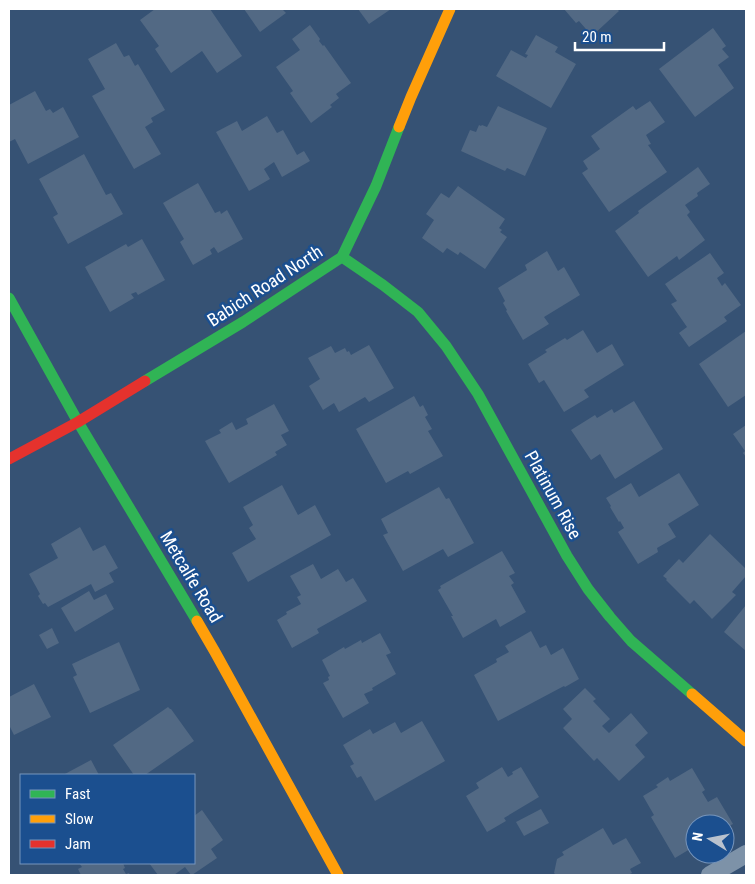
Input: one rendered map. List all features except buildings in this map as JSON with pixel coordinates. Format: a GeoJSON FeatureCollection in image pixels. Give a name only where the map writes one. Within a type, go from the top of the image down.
{"type":"FeatureCollection","features":[{"type":"Feature","properties":{"kind":"street","name":"Babich Road North"},"geometry":{"type":"LineString","coordinates":[[9,459],[78,422],[243,322],[342,257],[376,186],[411,97],[450,9]]}},
{"type":"Feature","properties":{"kind":"street","name":"Platinum Rise"},"geometry":{"type":"LineString","coordinates":[[342,257],[418,312],[446,346],[478,394],[566,556],[610,617],[631,641],[746,741]]}},
{"type":"Feature","properties":{"kind":"street","name":"Metcalfe Road"},"geometry":{"type":"LineString","coordinates":[[9,298],[78,422],[215,652],[338,875]]}},
{"type":"Feature","properties":{"kind":"lane"},"geometry":{"type":"LineString","coordinates":[[710,875],[746,854]]}},
{"type":"Feature","properties":{"kind":"traffic: fast"},"geometry":{"type":"LineString","coordinates":[[145,381],[243,322],[342,257],[376,186],[399,127]]}},
{"type":"Feature","properties":{"kind":"traffic: fast"},"geometry":{"type":"LineString","coordinates":[[342,257],[418,312],[446,346],[478,394],[567,556],[588,589],[631,641],[692,694]]}},
{"type":"Feature","properties":{"kind":"traffic: fast"},"geometry":{"type":"LineString","coordinates":[[9,298],[78,422],[197,621]]}},
{"type":"Feature","properties":{"kind":"traffic: slow"},"geometry":{"type":"LineString","coordinates":[[399,127],[450,9]]}},
{"type":"Feature","properties":{"kind":"traffic: slow"},"geometry":{"type":"LineString","coordinates":[[197,621],[338,875]]}},
{"type":"Feature","properties":{"kind":"traffic: slow"},"geometry":{"type":"LineString","coordinates":[[692,694],[746,741]]}},
{"type":"Feature","properties":{"kind":"traffic: jam"},"geometry":{"type":"LineString","coordinates":[[9,459],[78,422],[145,381]]}}]}
